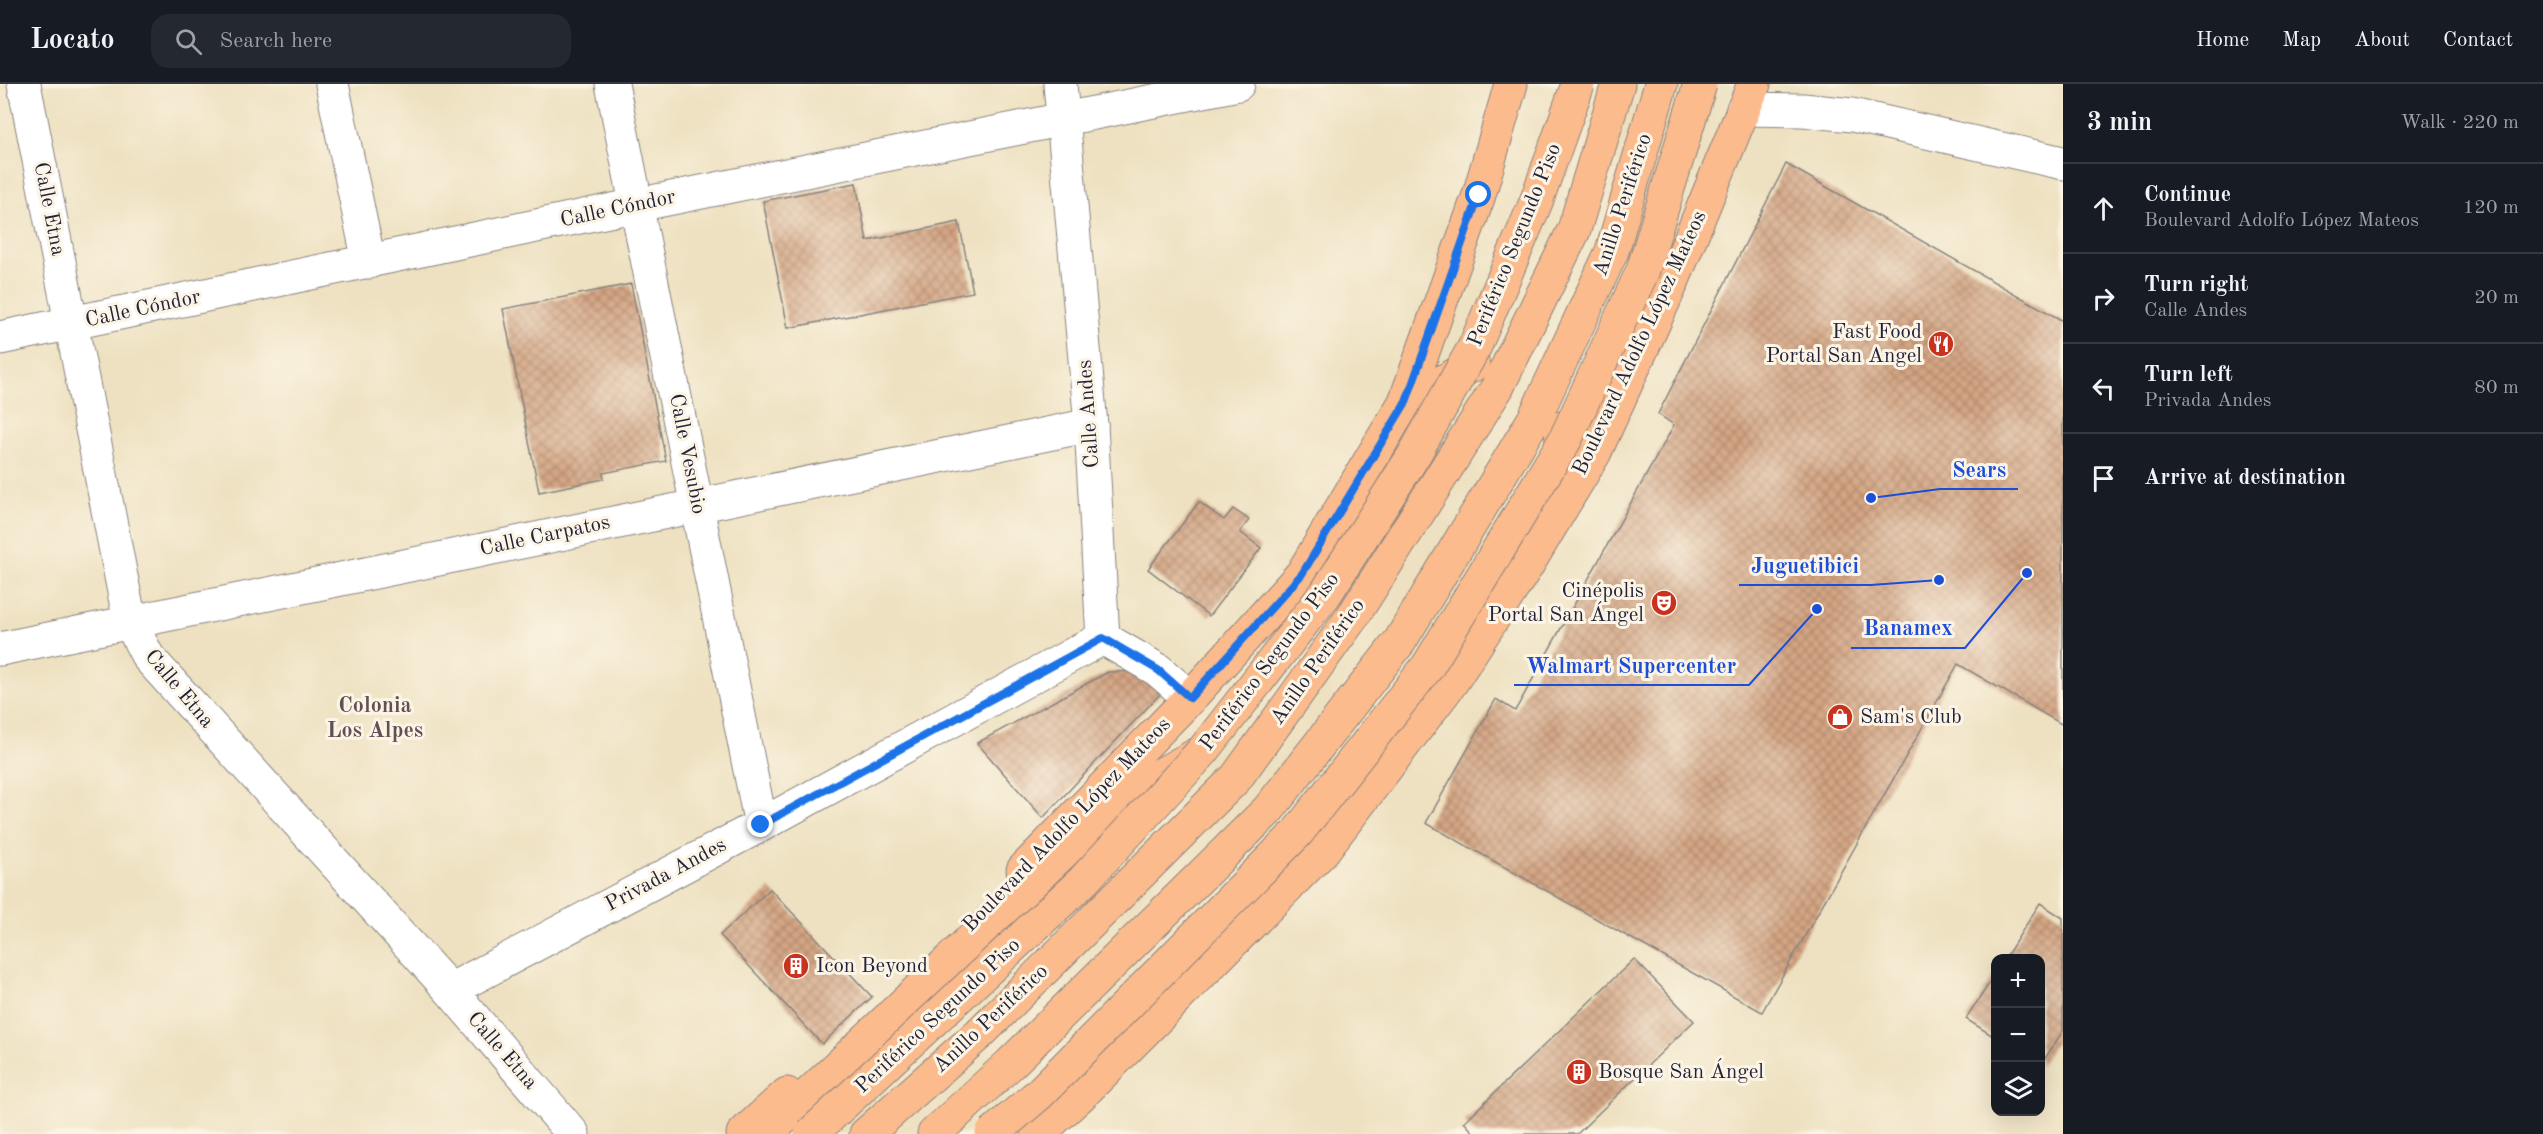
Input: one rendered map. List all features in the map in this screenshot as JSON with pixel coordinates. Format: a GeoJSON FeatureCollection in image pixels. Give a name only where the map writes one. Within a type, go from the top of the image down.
{"type":"FeatureCollection","features":[{"type":"Feature","properties":{"kind":"main road","name":"Boulevard Adolfo López Mateos"},"geometry":{"type":"LineString","coordinates":[[743,1134],[951,945],[1190,698],[1302,574],[1406,402],[1479,195],[1511,84]]}},
{"type":"Feature","properties":{"kind":"main road","name":"Periférico Segundo Piso"},"geometry":{"type":"LineString","coordinates":[[811,1134],[1083,881],[1203,751],[1326,593],[1414,454],[1475,346],[1536,202],[1578,84]]}},
{"type":"Feature","properties":{"kind":"main road","name":"Anillo Periférico"},"geometry":{"type":"LineString","coordinates":[[866,1134],[980,1033],[1236,778],[1355,613],[1497,388],[1522,338],[1574,230],[1618,84]]}},
{"type":"Feature","properties":{"kind":"main road","name":"Anillo Periférico"},"geometry":{"type":"LineString","coordinates":[[934,1134],[1010,1064],[1268,810],[1400,641],[1533,420],[1612,251],[1661,84]]}},
{"type":"Feature","properties":{"kind":"main road"},"geometry":{"type":"LineString","coordinates":[[992,1134],[1039,1094],[1297,833],[1428,666],[1565,440],[1643,270],[1700,84]]}},
{"type":"Feature","properties":{"kind":"main road","name":"Boulevard Adolfo López Mateos"},"geometry":{"type":"LineString","coordinates":[[1038,1134],[1082,1094],[1322,852],[1451,683],[1594,452],[1671,285],[1749,97]]}},
{"type":"Feature","properties":{"kind":"main road"},"geometry":{"type":"LineString","coordinates":[[1406,402],[1522,338]]}},
{"type":"Feature","properties":{"kind":"main road"},"geometry":{"type":"LineString","coordinates":[[1556,370],[1567,498]]}},
{"type":"Feature","properties":{"kind":"main road"},"geometry":{"type":"LineString","coordinates":[[767,1134],[1097,820],[1149,781],[1203,751]]}},
{"type":"Feature","properties":{"kind":"street","name":"Calle Etna"},"geometry":{"type":"LineString","coordinates":[[24,84],[130,622],[148,657],[450,990],[573,1134]]}},
{"type":"Feature","properties":{"kind":"street"},"geometry":{"type":"LineString","coordinates":[[332,84],[369,262]]}},
{"type":"Feature","properties":{"kind":"street","name":"Calle Vesubio"},"geometry":{"type":"LineString","coordinates":[[612,84],[761,825]]}},
{"type":"Feature","properties":{"kind":"street","name":"Calle Andes"},"geometry":{"type":"LineString","coordinates":[[1060,84],[1091,425],[1103,638]]}},
{"type":"Feature","properties":{"kind":"street","name":"Calle Cóndor"},"geometry":{"type":"LineString","coordinates":[[0,338],[637,205],[1238,84]]}},
{"type":"Feature","properties":{"kind":"street"},"geometry":{"type":"LineString","coordinates":[[1749,97],[1803,110],[1852,115],[2063,163]]}},
{"type":"Feature","properties":{"kind":"street","name":"Calle Carpatos"},"geometry":{"type":"LineString","coordinates":[[0,649],[1091,425]]}},
{"type":"Feature","properties":{"kind":"street"},"geometry":{"type":"LineString","coordinates":[[1103,638],[1158,670],[1190,698]]}},
{"type":"Feature","properties":{"kind":"street","name":"Privada Andes"},"geometry":{"type":"LineString","coordinates":[[450,990],[761,825],[1103,638]]}},
{"type":"Feature","properties":{"kind":"building"},"geometry":{"type":"Polygon","coordinates":[[[1786,164],[2063,321],[2063,725],[1958,664],[1762,1012],[1426,823],[1496,699],[1515,711],[1674,425],[1658,414],[1786,164]]]}},
{"type":"Feature","properties":{"kind":"building"},"geometry":{"type":"Polygon","coordinates":[[[856,183],[867,241],[959,222],[973,292],[788,328],[763,201],[856,183]]]}},
{"type":"Feature","properties":{"kind":"building"},"geometry":{"type":"Polygon","coordinates":[[[631,284],[666,461],[603,473],[604,479],[539,492],[503,309],[631,284]]]}},
{"type":"Feature","properties":{"kind":"building"},"geometry":{"type":"Polygon","coordinates":[[[1199,502],[1224,520],[1233,509],[1249,520],[1240,532],[1261,548],[1209,616],[1148,569],[1199,502]]]}},
{"type":"Feature","properties":{"kind":"building"},"geometry":{"type":"Polygon","coordinates":[[[1149,671],[1162,692],[1043,818],[977,743],[1108,672],[1149,671]]]}},
{"type":"Feature","properties":{"kind":"building","name":"Icon Beyond"},"geometry":{"type":"Polygon","coordinates":[[[770,889],[872,997],[822,1044],[720,935],[770,889]]]}},
{"type":"Feature","properties":{"kind":"building"},"geometry":{"type":"Polygon","coordinates":[[[2040,903],[2063,918],[2063,1031],[2045,1058],[2045,954],[2008,954],[2040,903]]]}},
{"type":"Feature","properties":{"kind":"building","name":"Bosque San Ángel"},"geometry":{"type":"Polygon","coordinates":[[[1634,959],[1694,1021],[1577,1134],[1475,1134],[1464,1122],[1634,959]]]}},
{"type":"Feature","properties":{"kind":"building"},"geometry":{"type":"Polygon","coordinates":[[[1991,981],[1991,1035],[1966,1019],[1991,981]]]}},
{"type":"Feature","properties":{"kind":"place","name":"Fast Food Portal San Angel"},"geometry":{"type":"Point","coordinates":[1941,344]}},
{"type":"Feature","properties":{"kind":"place","name":"Sears"},"geometry":{"type":"Point","coordinates":[1871,498]}},
{"type":"Feature","properties":{"kind":"place","name":"Banamex"},"geometry":{"type":"Point","coordinates":[2027,573]}},
{"type":"Feature","properties":{"kind":"place","name":"Juguetibici"},"geometry":{"type":"Point","coordinates":[1939,580]}},
{"type":"Feature","properties":{"kind":"place","name":"Cinépolis Portal San Ángel"},"geometry":{"type":"Point","coordinates":[1664,603]}},
{"type":"Feature","properties":{"kind":"place","name":"Walmart Supercenter"},"geometry":{"type":"Point","coordinates":[1817,609]}},
{"type":"Feature","properties":{"kind":"place","name":"Sam's Club"},"geometry":{"type":"Point","coordinates":[1840,717]}},
{"type":"Feature","properties":{"kind":"place","name":"Icon Beyond"},"geometry":{"type":"Point","coordinates":[796,966]}},
{"type":"Feature","properties":{"kind":"place","name":"Bosque San Ángel"},"geometry":{"type":"Point","coordinates":[1579,1072]}},
{"type":"Feature","properties":{"kind":"district","name":"Colonia Los Alpes"},"geometry":{"type":"Point","coordinates":[375,718]}},
{"type":"Feature","properties":{"kind":"route"},"geometry":{"type":"LineString","coordinates":[[761,825],[1103,638],[1158,670],[1190,698],[1302,574],[1406,402],[1479,195]]}}]}
